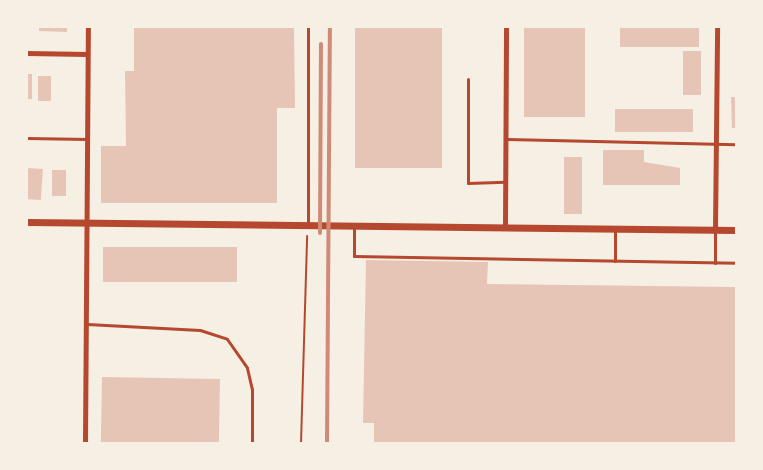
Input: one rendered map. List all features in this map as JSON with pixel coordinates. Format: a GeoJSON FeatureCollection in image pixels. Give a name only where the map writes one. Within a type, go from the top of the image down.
{"type":"FeatureCollection","features":[{"type":"Feature","properties":{"kind":"street"},"geometry":{"type":"LineString","coordinates":[[85,443],[88,27]]}},
{"type":"Feature","properties":{"kind":"street"},"geometry":{"type":"LineString","coordinates":[[505,228],[506,27]]}},
{"type":"Feature","properties":{"kind":"street"},"geometry":{"type":"LineString","coordinates":[[715,230],[717,27]]}},
{"type":"Feature","properties":{"kind":"street"},"geometry":{"type":"LineString","coordinates":[[27,53],[87,54]]}},
{"type":"Feature","properties":{"kind":"street"},"geometry":{"type":"LineString","coordinates":[[27,222],[736,230]]}},
{"type":"Feature","properties":{"kind":"lane"},"geometry":{"type":"LineString","coordinates":[[308,27],[308,225]]}},
{"type":"Feature","properties":{"kind":"lane"},"geometry":{"type":"LineString","coordinates":[[468,79],[468,183],[505,182]]}},
{"type":"Feature","properties":{"kind":"lane"},"geometry":{"type":"LineString","coordinates":[[27,138],[87,139]]}},
{"type":"Feature","properties":{"kind":"lane"},"geometry":{"type":"LineString","coordinates":[[505,139],[736,144]]}},
{"type":"Feature","properties":{"kind":"lane"},"geometry":{"type":"LineString","coordinates":[[354,226],[354,256],[736,263]]}},
{"type":"Feature","properties":{"kind":"lane"},"geometry":{"type":"LineString","coordinates":[[615,229],[615,261]]}},
{"type":"Feature","properties":{"kind":"lane"},"geometry":{"type":"LineString","coordinates":[[715,230],[715,263]]}},
{"type":"Feature","properties":{"kind":"lane"},"geometry":{"type":"LineString","coordinates":[[86,324],[200,330],[227,339],[247,368],[252,389],[252,443]]}},
{"type":"Feature","properties":{"kind":"path"},"geometry":{"type":"LineString","coordinates":[[301,443],[308,225]]}},
{"type":"Feature","properties":{"kind":"building"},"geometry":{"type":"Polygon","coordinates":[[[39,27],[67,27],[67,32],[39,31],[39,27]]]}},
{"type":"Feature","properties":{"kind":"building"},"geometry":{"type":"Polygon","coordinates":[[[134,27],[294,27],[295,108],[277,108],[277,203],[101,203],[101,146],[126,146],[125,71],[134,71],[134,27]]]}},
{"type":"Feature","properties":{"kind":"building"},"geometry":{"type":"Polygon","coordinates":[[[355,27],[442,27],[442,168],[355,168],[355,27]]]}},
{"type":"Feature","properties":{"kind":"building"},"geometry":{"type":"Polygon","coordinates":[[[524,27],[585,27],[585,117],[524,117],[524,27]]]}},
{"type":"Feature","properties":{"kind":"building"},"geometry":{"type":"Polygon","coordinates":[[[620,27],[699,27],[699,47],[620,47],[620,27]]]}},
{"type":"Feature","properties":{"kind":"building"},"geometry":{"type":"Polygon","coordinates":[[[683,51],[701,51],[701,95],[683,95],[683,51]]]}},
{"type":"Feature","properties":{"kind":"building"},"geometry":{"type":"Polygon","coordinates":[[[27,74],[32,74],[32,99],[27,99],[27,74]]]}},
{"type":"Feature","properties":{"kind":"building"},"geometry":{"type":"Polygon","coordinates":[[[38,76],[51,76],[51,101],[38,101],[38,76]]]}},
{"type":"Feature","properties":{"kind":"building"},"geometry":{"type":"Polygon","coordinates":[[[731,97],[736,97],[736,128],[732,128],[731,97]]]}},
{"type":"Feature","properties":{"kind":"building"},"geometry":{"type":"Polygon","coordinates":[[[615,109],[693,109],[693,132],[615,132],[615,109]]]}},
{"type":"Feature","properties":{"kind":"building"},"geometry":{"type":"Polygon","coordinates":[[[603,150],[644,150],[644,162],[680,168],[680,185],[603,185],[603,150]]]}},
{"type":"Feature","properties":{"kind":"building"},"geometry":{"type":"Polygon","coordinates":[[[564,157],[582,157],[582,214],[564,214],[564,157]]]}},
{"type":"Feature","properties":{"kind":"building"},"geometry":{"type":"Polygon","coordinates":[[[27,168],[43,169],[41,200],[27,199],[27,168]]]}},
{"type":"Feature","properties":{"kind":"building"},"geometry":{"type":"Polygon","coordinates":[[[52,170],[66,170],[66,196],[52,196],[52,170]]]}},
{"type":"Feature","properties":{"kind":"building"},"geometry":{"type":"Polygon","coordinates":[[[103,247],[237,247],[237,282],[103,282],[103,247]]]}},
{"type":"Feature","properties":{"kind":"building"},"geometry":{"type":"Polygon","coordinates":[[[366,260],[488,262],[487,284],[736,287],[736,443],[374,443],[374,423],[363,423],[366,260]]]}},
{"type":"Feature","properties":{"kind":"building"},"geometry":{"type":"Polygon","coordinates":[[[102,377],[220,379],[219,443],[101,443],[102,377]]]}},
{"type":"Feature","properties":{"kind":"railway"},"geometry":{"type":"LineString","coordinates":[[327,443],[330,27]]}},
{"type":"Feature","properties":{"kind":"railway"},"geometry":{"type":"LineString","coordinates":[[320,233],[321,44]]}}]}
